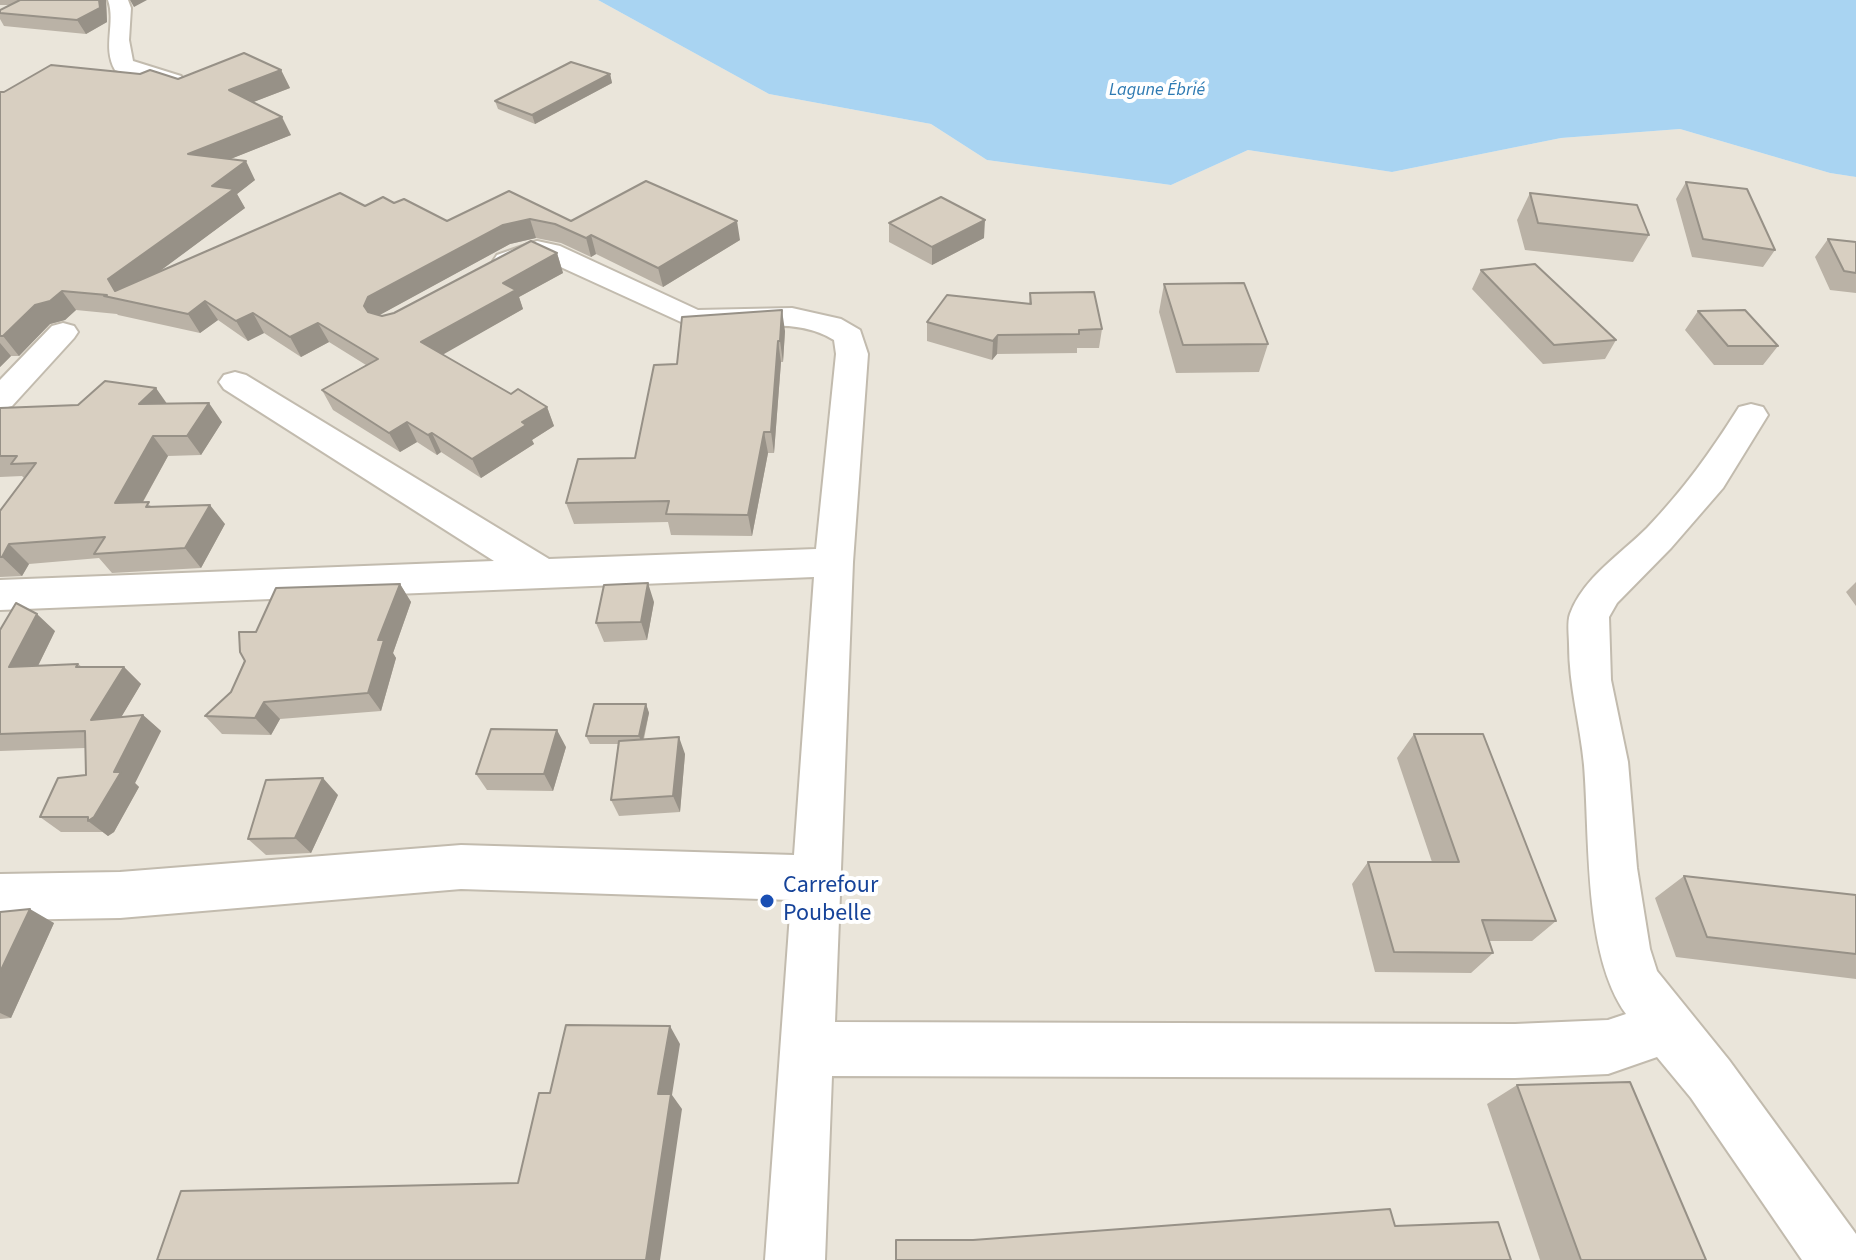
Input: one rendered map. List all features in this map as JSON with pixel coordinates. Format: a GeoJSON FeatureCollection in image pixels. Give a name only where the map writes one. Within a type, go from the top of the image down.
{"type":"FeatureCollection","features":[{"type":"Feature","properties":{"kind":"street"},"geometry":{"type":"LineString","coordinates":[[118,0],[121,8],[118,40],[123,65],[173,81]]}},
{"type":"Feature","properties":{"kind":"street"},"geometry":{"type":"LineString","coordinates":[[482,274],[521,253],[537,249],[550,252],[692,318],[707,321],[775,315],[812,317],[834,325],[849,336],[851,367],[834,562],[795,1260]]}},
{"type":"Feature","properties":{"kind":"street"},"geometry":{"type":"LineString","coordinates":[[0,399],[63,332]]}},
{"type":"Feature","properties":{"kind":"street"},"geometry":{"type":"LineString","coordinates":[[235,382],[540,572]]}},
{"type":"Feature","properties":{"kind":"street"},"geometry":{"type":"LineString","coordinates":[[1751,415],[1711,479],[1658,539],[1603,593],[1589,616],[1590,680],[1606,762],[1613,868],[1625,949],[1636,985],[1710,1079],[1838,1260]]}},
{"type":"Feature","properties":{"kind":"street"},"geometry":{"type":"LineString","coordinates":[[0,595],[834,562]]}},
{"type":"Feature","properties":{"kind":"street"},"geometry":{"type":"LineString","coordinates":[[0,897],[120,895],[461,867],[815,878]]}},
{"type":"Feature","properties":{"kind":"street"},"geometry":{"type":"LineString","coordinates":[[808,1049],[1515,1051],[1608,1047],[1667,1027]]}},
{"type":"Feature","properties":{"kind":"shaded area"},"geometry":{"type":"Polygon","coordinates":[[[0,0],[598,0],[769,94],[931,124],[987,160],[1171,185],[1248,150],[1392,172],[1561,138],[1680,129],[1830,173],[1856,177],[1856,1260],[0,1260],[0,0]]]}},
{"type":"Feature","properties":{"kind":"water","name":"Lagune Ébrié"},"geometry":{"type":"Polygon","coordinates":[[[598,0],[1856,0],[1856,177],[1830,173],[1680,129],[1561,138],[1392,172],[1248,150],[1171,185],[987,160],[931,124],[769,94],[598,0]]]}},
{"type":"Feature","properties":{"kind":"building"},"geometry":{"type":"Polygon","coordinates":[[[20,0],[99,0],[100,8],[77,20],[0,13],[0,10],[20,0]]]}},
{"type":"Feature","properties":{"kind":"building"},"geometry":{"type":"Polygon","coordinates":[[[244,53],[281,70],[229,90],[282,117],[188,154],[246,161],[212,186],[234,189],[108,279],[115,291],[340,193],[365,206],[383,197],[394,203],[404,199],[447,221],[509,191],[571,221],[646,181],[737,221],[658,268],[591,235],[586,238],[555,224],[530,219],[503,225],[368,297],[364,306],[368,312],[382,316],[394,313],[531,241],[557,253],[503,283],[516,290],[421,342],[511,394],[518,389],[547,407],[522,422],[526,425],[472,459],[432,433],[428,435],[407,422],[389,433],[322,390],[378,359],[318,323],[290,337],[253,313],[236,321],[205,301],[188,314],[104,296],[107,295],[62,291],[50,301],[35,305],[0,336],[0,92],[51,65],[140,74],[150,70],[178,79],[244,53]]]}},
{"type":"Feature","properties":{"kind":"building"},"geometry":{"type":"Polygon","coordinates":[[[571,62],[610,74],[532,115],[495,101],[571,62]]]}},
{"type":"Feature","properties":{"kind":"building"},"geometry":{"type":"Polygon","coordinates":[[[1686,182],[1747,189],[1775,250],[1703,239],[1686,182]]]}},
{"type":"Feature","properties":{"kind":"building"},"geometry":{"type":"Polygon","coordinates":[[[1530,193],[1637,205],[1649,235],[1538,223],[1530,193]]]}},
{"type":"Feature","properties":{"kind":"building"},"geometry":{"type":"Polygon","coordinates":[[[941,197],[985,220],[932,247],[889,223],[941,197]]]}},
{"type":"Feature","properties":{"kind":"building"},"geometry":{"type":"Polygon","coordinates":[[[1828,239],[1856,242],[1856,273],[1844,271],[1828,239]]]}},
{"type":"Feature","properties":{"kind":"building"},"geometry":{"type":"Polygon","coordinates":[[[1535,264],[1616,340],[1554,345],[1481,270],[1535,264]]]}},
{"type":"Feature","properties":{"kind":"building"},"geometry":{"type":"Polygon","coordinates":[[[1244,283],[1268,344],[1183,345],[1164,284],[1244,283]]]}},
{"type":"Feature","properties":{"kind":"building"},"geometry":{"type":"Polygon","coordinates":[[[1094,292],[1102,329],[1079,330],[1079,334],[998,335],[993,341],[927,322],[947,295],[1031,304],[1030,293],[1094,292]]]}},
{"type":"Feature","properties":{"kind":"building"},"geometry":{"type":"Polygon","coordinates":[[[782,310],[771,432],[764,432],[748,515],[666,514],[669,501],[566,503],[578,459],[635,458],[654,365],[677,364],[682,317],[782,310]]]}},
{"type":"Feature","properties":{"kind":"building"},"geometry":{"type":"Polygon","coordinates":[[[1745,310],[1778,346],[1728,346],[1698,311],[1745,310]]]}},
{"type":"Feature","properties":{"kind":"building"},"geometry":{"type":"Polygon","coordinates":[[[105,381],[156,388],[139,404],[209,403],[187,436],[153,436],[115,503],[149,502],[146,507],[210,505],[185,548],[94,554],[105,537],[9,544],[0,557],[0,511],[36,463],[11,464],[17,456],[0,456],[0,408],[78,405],[105,381]]]}},
{"type":"Feature","properties":{"kind":"building"},"geometry":{"type":"Polygon","coordinates":[[[648,583],[641,622],[596,623],[604,585],[648,583]]]}},
{"type":"Feature","properties":{"kind":"building"},"geometry":{"type":"Polygon","coordinates":[[[400,584],[378,640],[384,640],[368,693],[264,702],[255,718],[205,716],[231,692],[245,661],[240,652],[239,632],[256,632],[276,588],[400,584]]]}},
{"type":"Feature","properties":{"kind":"building"},"geometry":{"type":"Polygon","coordinates":[[[16,603],[37,614],[9,667],[78,664],[76,667],[124,667],[91,720],[143,715],[114,772],[121,772],[94,817],[88,821],[88,817],[40,817],[58,778],[86,775],[85,731],[0,734],[0,630],[16,603]]]}},
{"type":"Feature","properties":{"kind":"building"},"geometry":{"type":"Polygon","coordinates":[[[594,704],[646,704],[639,736],[586,736],[594,704]]]}},
{"type":"Feature","properties":{"kind":"building"},"geometry":{"type":"Polygon","coordinates":[[[491,729],[557,730],[544,774],[476,774],[491,729]]]}},
{"type":"Feature","properties":{"kind":"building"},"geometry":{"type":"Polygon","coordinates":[[[1414,734],[1483,734],[1556,921],[1482,920],[1493,953],[1394,952],[1368,862],[1459,862],[1414,734]]]}},
{"type":"Feature","properties":{"kind":"building"},"geometry":{"type":"Polygon","coordinates":[[[679,737],[673,796],[611,800],[619,741],[679,737]]]}},
{"type":"Feature","properties":{"kind":"building"},"geometry":{"type":"Polygon","coordinates":[[[323,778],[295,838],[248,839],[266,780],[323,778]]]}},
{"type":"Feature","properties":{"kind":"building"},"geometry":{"type":"Polygon","coordinates":[[[1684,876],[1856,895],[1856,954],[1707,937],[1684,876]]]}},
{"type":"Feature","properties":{"kind":"building"},"geometry":{"type":"Polygon","coordinates":[[[30,909],[0,972],[0,912],[30,909]]]}},
{"type":"Feature","properties":{"kind":"building"},"geometry":{"type":"Polygon","coordinates":[[[566,1025],[670,1026],[658,1094],[671,1094],[646,1260],[157,1260],[181,1191],[518,1183],[539,1093],[550,1093],[566,1025]]]}},
{"type":"Feature","properties":{"kind":"building"},"geometry":{"type":"Polygon","coordinates":[[[1630,1082],[1706,1260],[1581,1260],[1517,1085],[1630,1082]]]}},
{"type":"Feature","properties":{"kind":"building"},"geometry":{"type":"Polygon","coordinates":[[[1390,1209],[1395,1226],[1498,1222],[1511,1260],[896,1260],[896,1240],[973,1240],[1390,1209]]]}},
{"type":"Feature","properties":{"kind":"place","name":"Carrefour Poubelle"},"geometry":{"type":"Point","coordinates":[767,901]}}]}
